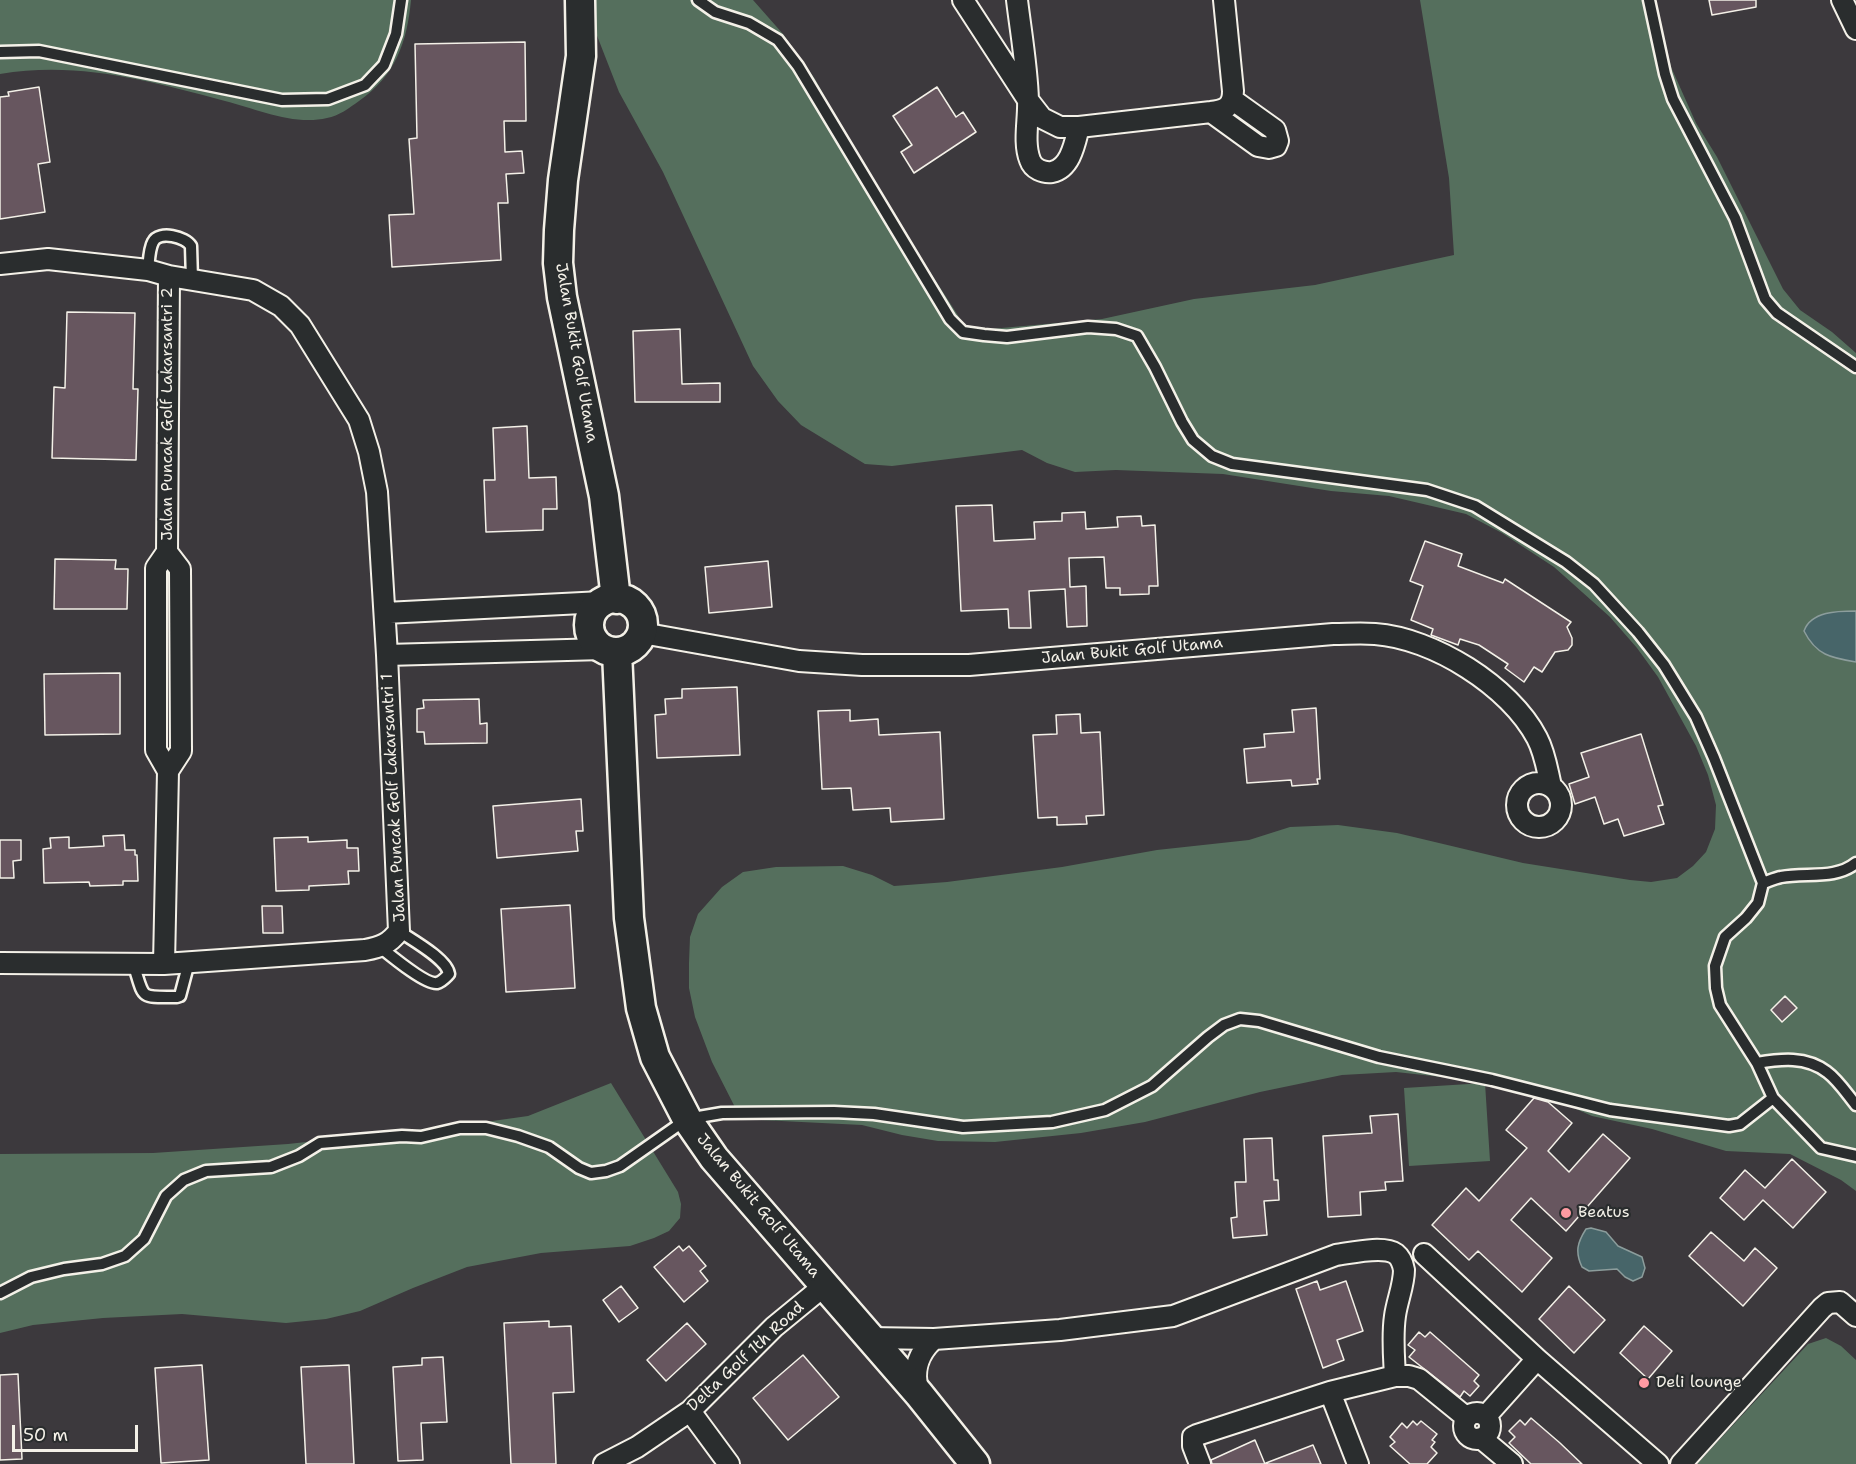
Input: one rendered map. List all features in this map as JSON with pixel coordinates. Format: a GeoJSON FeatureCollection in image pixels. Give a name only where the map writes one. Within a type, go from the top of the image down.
{"type":"FeatureCollection","features":[{"type":"Feature","properties":{"kind":"street","name":"Jalan Bukit Golf Utama"},"geometry":{"type":"LineString","coordinates":[[580,0],[581,56],[563,180],[558,263],[562,297],[604,496],[609,600]]}},
{"type":"Feature","properties":{"kind":"street"},"geometry":{"type":"LineString","coordinates":[[963,0],[1028,100],[1042,118],[1060,127],[1079,127],[1211,112],[1230,106],[1233,100],[1224,0]]}},
{"type":"Feature","properties":{"kind":"street"},"geometry":{"type":"LineString","coordinates":[[1017,0],[1028,100],[1028,147],[1030,160],[1035,168],[1043,172],[1054,171],[1064,164],[1071,154],[1079,127]]}},
{"type":"Feature","properties":{"kind":"street"},"geometry":{"type":"LineString","coordinates":[[1842,0],[1856,29]]}},
{"type":"Feature","properties":{"kind":"street"},"geometry":{"type":"LineString","coordinates":[[1211,112],[1258,146],[1269,148],[1276,146],[1278,141],[1275,130],[1233,100]]}},
{"type":"Feature","properties":{"kind":"street","name":"Jalan Puncak Golf Lakarsantri 1"},"geometry":{"type":"LineString","coordinates":[[0,264],[48,259],[148,270],[169,276],[253,290],[281,306],[300,325],[359,420],[369,452],[377,492],[385,613],[399,931],[390,942],[380,947]]}},
{"type":"Feature","properties":{"kind":"street","name":"Jalan Puncak Golf Lakarsantri 2"},"geometry":{"type":"LineString","coordinates":[[164,964],[168,771],[156,750],[156,568],[167,552],[169,276]]}},
{"type":"Feature","properties":{"kind":"street"},"geometry":{"type":"LineString","coordinates":[[385,613],[609,600],[631,603],[637,609],[643,624],[642,633],[630,648],[610,650],[592,637],[590,626],[594,610],[609,600]]}},
{"type":"Feature","properties":{"kind":"street","name":"Jalan Bukit Golf Utama"},"geometry":{"type":"LineString","coordinates":[[642,633],[799,661],[862,665],[969,665],[1333,634],[1376,634],[1415,643],[1456,661],[1494,685],[1536,736],[1545,755],[1551,786]]}},
{"type":"Feature","properties":{"kind":"street","name":"Jalan Bukit Golf Utama"},"geometry":{"type":"LineString","coordinates":[[610,650],[628,918],[641,1008],[655,1057],[687,1119],[714,1158],[919,1394],[975,1464]]}},
{"type":"Feature","properties":{"kind":"street","name":"Jalan Puncak Golf Lakarsantri 1"},"geometry":{"type":"LineString","coordinates":[[387,655],[610,650]]}},
{"type":"Feature","properties":{"kind":"street"},"geometry":{"type":"LineString","coordinates":[[0,963],[164,964],[380,947]]}},
{"type":"Feature","properties":{"kind":"street"},"geometry":{"type":"LineString","coordinates":[[869,1338],[934,1339],[1060,1330],[1173,1316],[1336,1255],[1385,1250],[1395,1253],[1402,1261],[1404,1273],[1395,1314],[1393,1342],[1395,1376]]}},
{"type":"Feature","properties":{"kind":"street"},"geometry":{"type":"LineString","coordinates":[[1424,1254],[1537,1359],[1658,1464]]}},
{"type":"Feature","properties":{"kind":"street","name":"Delta Golf 1th Road"},"geometry":{"type":"LineString","coordinates":[[604,1464],[636,1447],[690,1411],[774,1327],[824,1286]]}},
{"type":"Feature","properties":{"kind":"street"},"geometry":{"type":"LineString","coordinates":[[1681,1464],[1822,1308],[1828,1303],[1840,1302],[1856,1316]]}},
{"type":"Feature","properties":{"kind":"street"},"geometry":{"type":"LineString","coordinates":[[919,1394],[916,1384],[916,1364],[920,1354],[934,1339]]}},
{"type":"Feature","properties":{"kind":"street"},"geometry":{"type":"LineString","coordinates":[[1512,1464],[1481,1438],[1473,1438],[1466,1433],[1464,1428],[1537,1359]]}},
{"type":"Feature","properties":{"kind":"street"},"geometry":{"type":"LineString","coordinates":[[1200,1464],[1193,1446],[1193,1437],[1197,1435],[1330,1392],[1395,1376],[1419,1379],[1476,1417]]}},
{"type":"Feature","properties":{"kind":"street"},"geometry":{"type":"LineString","coordinates":[[1330,1392],[1358,1464]]}},
{"type":"Feature","properties":{"kind":"street"},"geometry":{"type":"LineString","coordinates":[[690,1411],[729,1464]]}},
{"type":"Feature","properties":{"kind":"lane"},"geometry":{"type":"LineString","coordinates":[[0,52],[39,51],[282,100],[328,99],[365,86],[384,65],[396,34],[401,0]]}},
{"type":"Feature","properties":{"kind":"lane"},"geometry":{"type":"LineString","coordinates":[[698,0],[716,12],[749,23],[778,40],[798,66],[950,319],[963,332],[1007,337],[1088,327],[1116,329],[1137,336],[1193,440],[1212,456],[1232,464],[1427,490],[1474,506],[1566,561],[1594,584],[1664,664],[1696,717],[1763,883],[1758,903],[1746,918],[1725,937],[1715,966],[1716,988],[1720,1005],[1757,1063],[1773,1098],[1821,1148],[1856,1156]]}},
{"type":"Feature","properties":{"kind":"lane"},"geometry":{"type":"LineString","coordinates":[[1649,0],[1665,74],[1673,99],[1735,218],[1765,299],[1777,313],[1856,367]]}},
{"type":"Feature","properties":{"kind":"lane"},"geometry":{"type":"LineString","coordinates":[[148,270],[152,242],[157,237],[181,238],[188,241],[191,246],[192,280]]}},
{"type":"Feature","properties":{"kind":"lane"},"geometry":{"type":"LineString","coordinates":[[1763,883],[1780,877],[1848,870],[1856,863]]}},
{"type":"Feature","properties":{"kind":"lane"},"geometry":{"type":"LineString","coordinates":[[380,947],[433,983],[439,983],[449,974],[449,970],[442,962],[399,931]]}},
{"type":"Feature","properties":{"kind":"lane"},"geometry":{"type":"LineString","coordinates":[[133,963],[142,992],[147,997],[153,998],[180,996],[189,962]]}},
{"type":"Feature","properties":{"kind":"lane"},"geometry":{"type":"LineString","coordinates":[[0,1293],[31,1277],[64,1269],[102,1264],[125,1256],[144,1239],[166,1196],[184,1180],[206,1172],[271,1167],[299,1156],[320,1143],[402,1136],[421,1137],[460,1128],[486,1128],[549,1147],[579,1168],[591,1173],[620,1166],[687,1119],[722,1113],[874,1114],[963,1127],[1052,1122],[1105,1110],[1152,1086],[1208,1037],[1240,1019],[1259,1021],[1379,1057],[1492,1080],[1610,1110],[1729,1126],[1740,1124],[1773,1098]]}},
{"type":"Feature","properties":{"kind":"lane"},"geometry":{"type":"LineString","coordinates":[[1757,1063],[1785,1059],[1804,1061],[1827,1072],[1856,1105]]}},
{"type":"Feature","properties":{"kind":"green space"},"geometry":{"type":"Polygon","coordinates":[[[0,0],[411,0],[402,44],[382,81],[344,111],[331,117],[302,120],[276,116],[225,101],[114,75],[58,70],[0,74],[0,0]]]}},
{"type":"Feature","properties":{"kind":"green space"},"geometry":{"type":"Polygon","coordinates":[[[593,0],[753,0],[783,34],[815,79],[872,182],[968,331],[1102,319],[1194,299],[1315,285],[1454,255],[1449,178],[1420,0],[1655,0],[1671,67],[1696,123],[1717,157],[1783,289],[1800,310],[1832,332],[1856,353],[1856,1191],[1841,1180],[1790,1154],[1726,1151],[1652,1129],[1592,1116],[1538,1092],[1488,1082],[1396,1072],[1342,1075],[1260,1092],[1145,1122],[1081,1133],[995,1142],[938,1141],[862,1125],[741,1119],[712,1062],[695,1017],[689,988],[689,963],[690,937],[698,914],[722,887],[743,872],[776,867],[843,866],[872,875],[894,886],[947,882],[1062,867],[1157,850],[1249,840],[1290,827],[1338,825],[1397,833],[1523,863],[1651,882],[1677,878],[1706,852],[1715,829],[1716,805],[1708,775],[1696,746],[1658,677],[1637,648],[1610,617],[1554,567],[1502,533],[1466,514],[1389,496],[1331,491],[1223,474],[1116,470],[1075,472],[1047,463],[1022,450],[892,466],[865,464],[801,425],[778,401],[753,366],[663,172],[619,92],[594,28],[593,0]]]}},
{"type":"Feature","properties":{"kind":"green space"},"geometry":{"type":"Polygon","coordinates":[[[611,1083],[678,1192],[681,1204],[680,1218],[669,1231],[654,1238],[630,1246],[541,1253],[467,1267],[360,1311],[326,1319],[286,1323],[182,1314],[103,1318],[33,1325],[0,1333],[0,1154],[153,1153],[288,1144],[471,1124],[528,1116],[611,1083]]]}},
{"type":"Feature","properties":{"kind":"green space"},"geometry":{"type":"Polygon","coordinates":[[[1485,1083],[1490,1161],[1409,1166],[1404,1088],[1485,1083]]]}},
{"type":"Feature","properties":{"kind":"green space"},"geometry":{"type":"Polygon","coordinates":[[[1826,1338],[1841,1346],[1856,1360],[1856,1464],[1697,1464],[1808,1344],[1826,1338]]]}},
{"type":"Feature","properties":{"kind":"water"},"geometry":{"type":"Polygon","coordinates":[[[1856,611],[1856,662],[1825,654],[1814,645],[1804,631],[1813,619],[1819,616],[1833,612],[1856,611]]]}},
{"type":"Feature","properties":{"kind":"water"},"geometry":{"type":"Polygon","coordinates":[[[1586,1229],[1606,1232],[1618,1246],[1642,1257],[1645,1268],[1642,1277],[1633,1281],[1617,1269],[1589,1271],[1582,1267],[1578,1257],[1579,1243],[1586,1229]]]}},
{"type":"Feature","properties":{"kind":"building"},"geometry":{"type":"Polygon","coordinates":[[[1709,0],[1756,0],[1756,7],[1712,15],[1709,0]]]}},
{"type":"Feature","properties":{"kind":"building"},"geometry":{"type":"Polygon","coordinates":[[[525,42],[526,121],[504,121],[505,152],[522,151],[524,173],[506,174],[508,203],[498,203],[501,260],[392,267],[389,215],[414,214],[409,139],[417,138],[415,44],[525,42]]]}},
{"type":"Feature","properties":{"kind":"building"},"geometry":{"type":"Polygon","coordinates":[[[39,87],[50,162],[38,164],[45,212],[0,219],[0,97],[9,96],[8,92],[39,87]]]}},
{"type":"Feature","properties":{"kind":"building"},"geometry":{"type":"Polygon","coordinates":[[[937,87],[956,117],[963,112],[976,132],[914,173],[901,152],[912,145],[893,116],[937,87]]]}},
{"type":"Feature","properties":{"kind":"building"},"geometry":{"type":"Polygon","coordinates":[[[67,312],[135,313],[133,389],[138,389],[136,460],[52,458],[54,387],[65,388],[67,312]]]}},
{"type":"Feature","properties":{"kind":"building"},"geometry":{"type":"Polygon","coordinates":[[[680,329],[682,384],[720,383],[720,402],[635,402],[633,331],[680,329]]]}},
{"type":"Feature","properties":{"kind":"building"},"geometry":{"type":"Polygon","coordinates":[[[527,426],[529,478],[556,477],[557,509],[543,509],[543,530],[486,532],[484,480],[495,480],[493,428],[527,426]]]}},
{"type":"Feature","properties":{"kind":"building"},"geometry":{"type":"Polygon","coordinates":[[[992,505],[994,541],[1035,539],[1034,522],[1062,521],[1062,513],[1085,512],[1086,529],[1118,527],[1117,517],[1141,516],[1142,526],[1155,525],[1158,586],[1149,586],[1149,594],[1120,595],[1120,588],[1106,588],[1104,557],[1069,558],[1070,587],[1086,586],[1087,626],[1067,627],[1065,589],[1029,591],[1031,628],[1009,628],[1008,609],[961,611],[956,506],[992,505]]]}},
{"type":"Feature","properties":{"kind":"building"},"geometry":{"type":"Polygon","coordinates":[[[1425,541],[1462,554],[1458,566],[1503,583],[1505,579],[1571,622],[1567,627],[1572,638],[1572,645],[1568,650],[1555,652],[1542,672],[1534,667],[1524,682],[1505,668],[1508,664],[1479,645],[1460,639],[1458,645],[1431,635],[1433,629],[1411,620],[1423,586],[1410,581],[1425,541]]]}},
{"type":"Feature","properties":{"kind":"building"},"geometry":{"type":"Polygon","coordinates":[[[55,559],[116,560],[115,569],[128,569],[127,609],[54,609],[55,559]]]}},
{"type":"Feature","properties":{"kind":"building"},"geometry":{"type":"Polygon","coordinates":[[[768,561],[772,607],[709,613],[705,567],[768,561]]]}},
{"type":"Feature","properties":{"kind":"building"},"geometry":{"type":"Polygon","coordinates":[[[120,673],[120,734],[45,735],[44,674],[120,673]]]}},
{"type":"Feature","properties":{"kind":"building"},"geometry":{"type":"Polygon","coordinates":[[[737,687],[740,755],[657,758],[655,715],[666,714],[665,699],[682,698],[682,689],[737,687]]]}},
{"type":"Feature","properties":{"kind":"building"},"geometry":{"type":"Polygon","coordinates":[[[479,699],[480,724],[487,723],[487,743],[425,744],[424,732],[417,732],[417,709],[424,708],[423,700],[479,699]]]}},
{"type":"Feature","properties":{"kind":"building"},"geometry":{"type":"Polygon","coordinates":[[[1316,708],[1320,779],[1317,779],[1318,784],[1292,786],[1291,780],[1247,783],[1244,749],[1265,747],[1264,734],[1294,732],[1292,710],[1316,708]]]}},
{"type":"Feature","properties":{"kind":"building"},"geometry":{"type":"Polygon","coordinates":[[[850,710],[850,721],[878,719],[879,735],[940,732],[944,819],[891,822],[890,808],[853,810],[851,788],[822,789],[818,711],[850,710]]]}},
{"type":"Feature","properties":{"kind":"building"},"geometry":{"type":"Polygon","coordinates":[[[1080,714],[1081,733],[1100,732],[1104,815],[1086,816],[1087,824],[1057,825],[1057,817],[1038,818],[1033,735],[1057,734],[1056,715],[1080,714]]]}},
{"type":"Feature","properties":{"kind":"building"},"geometry":{"type":"Polygon","coordinates":[[[1641,734],[1663,805],[1658,806],[1664,824],[1624,836],[1618,819],[1604,824],[1595,797],[1575,804],[1569,784],[1589,777],[1581,753],[1641,734]]]}},
{"type":"Feature","properties":{"kind":"building"},"geometry":{"type":"Polygon","coordinates":[[[581,799],[583,831],[576,831],[578,851],[497,858],[493,806],[581,799]]]}},
{"type":"Feature","properties":{"kind":"building"},"geometry":{"type":"Polygon","coordinates":[[[124,835],[125,850],[135,850],[135,855],[137,855],[138,881],[123,881],[123,885],[90,886],[89,882],[44,883],[43,849],[51,848],[50,838],[69,837],[69,848],[104,846],[103,836],[124,835]]]}},
{"type":"Feature","properties":{"kind":"building"},"geometry":{"type":"Polygon","coordinates":[[[308,837],[308,842],[347,840],[347,848],[358,848],[359,871],[348,871],[349,884],[309,886],[309,890],[276,891],[274,838],[308,837]]]}},
{"type":"Feature","properties":{"kind":"building"},"geometry":{"type":"Polygon","coordinates":[[[0,840],[21,840],[21,860],[13,861],[14,878],[0,878],[0,840]]]}},
{"type":"Feature","properties":{"kind":"building"},"geometry":{"type":"Polygon","coordinates":[[[570,905],[575,988],[506,992],[501,909],[570,905]]]}},
{"type":"Feature","properties":{"kind":"building"},"geometry":{"type":"Polygon","coordinates":[[[262,906],[282,906],[283,933],[263,933],[262,906]]]}},
{"type":"Feature","properties":{"kind":"building"},"geometry":{"type":"Polygon","coordinates":[[[1785,996],[1797,1008],[1782,1022],[1771,1010],[1785,996]]]}},
{"type":"Feature","properties":{"kind":"building"},"geometry":{"type":"Polygon","coordinates":[[[1534,1098],[1548,1102],[1572,1123],[1548,1151],[1569,1172],[1603,1134],[1630,1158],[1566,1231],[1531,1198],[1511,1220],[1552,1258],[1522,1292],[1478,1251],[1469,1260],[1432,1225],[1466,1188],[1479,1201],[1527,1148],[1506,1130],[1534,1098]]]}},
{"type":"Feature","properties":{"kind":"building"},"geometry":{"type":"Polygon","coordinates":[[[1398,1114],[1403,1181],[1385,1182],[1386,1190],[1360,1192],[1361,1215],[1328,1217],[1323,1136],[1372,1133],[1370,1116],[1398,1114]]]}},
{"type":"Feature","properties":{"kind":"building"},"geometry":{"type":"Polygon","coordinates":[[[1272,1138],[1274,1180],[1278,1180],[1279,1200],[1264,1201],[1267,1235],[1233,1238],[1231,1218],[1237,1217],[1235,1182],[1246,1182],[1244,1139],[1272,1138]]]}},
{"type":"Feature","properties":{"kind":"building"},"geometry":{"type":"Polygon","coordinates":[[[1792,1159],[1826,1192],[1793,1228],[1763,1200],[1744,1220],[1720,1198],[1745,1170],[1765,1188],[1792,1159]]]}},
{"type":"Feature","properties":{"kind":"building"},"geometry":{"type":"Polygon","coordinates":[[[1711,1232],[1744,1261],[1755,1248],[1777,1268],[1743,1306],[1689,1256],[1711,1232]]]}},
{"type":"Feature","properties":{"kind":"building"},"geometry":{"type":"Polygon","coordinates":[[[679,1246],[683,1251],[689,1246],[706,1266],[700,1271],[708,1281],[684,1302],[654,1267],[679,1246]]]}},
{"type":"Feature","properties":{"kind":"building"},"geometry":{"type":"Polygon","coordinates":[[[1317,1281],[1320,1290],[1346,1281],[1363,1331],[1337,1340],[1344,1360],[1323,1368],[1296,1289],[1317,1281]]]}},
{"type":"Feature","properties":{"kind":"building"},"geometry":{"type":"Polygon","coordinates":[[[621,1286],[638,1308],[619,1322],[603,1300],[621,1286]]]}},
{"type":"Feature","properties":{"kind":"building"},"geometry":{"type":"Polygon","coordinates":[[[1569,1286],[1605,1320],[1574,1353],[1539,1319],[1569,1286]]]}},
{"type":"Feature","properties":{"kind":"building"},"geometry":{"type":"Polygon","coordinates":[[[549,1321],[549,1327],[571,1326],[574,1392],[553,1393],[556,1464],[511,1464],[504,1323],[549,1321]]]}},
{"type":"Feature","properties":{"kind":"building"},"geometry":{"type":"Polygon","coordinates":[[[687,1323],[706,1344],[666,1381],[647,1360],[687,1323]]]}},
{"type":"Feature","properties":{"kind":"building"},"geometry":{"type":"Polygon","coordinates":[[[1644,1326],[1672,1351],[1648,1379],[1620,1353],[1644,1326]]]}},
{"type":"Feature","properties":{"kind":"building"},"geometry":{"type":"Polygon","coordinates":[[[1419,1332],[1425,1337],[1430,1332],[1479,1375],[1474,1381],[1479,1386],[1470,1396],[1464,1391],[1460,1397],[1409,1357],[1415,1350],[1408,1345],[1419,1332]]]}},
{"type":"Feature","properties":{"kind":"building"},"geometry":{"type":"Polygon","coordinates":[[[803,1355],[839,1397],[788,1440],[753,1398],[803,1355]]]}},
{"type":"Feature","properties":{"kind":"building"},"geometry":{"type":"Polygon","coordinates":[[[443,1357],[447,1422],[421,1423],[423,1460],[398,1461],[393,1367],[422,1365],[422,1358],[443,1357]]]}},
{"type":"Feature","properties":{"kind":"building"},"geometry":{"type":"Polygon","coordinates":[[[202,1365],[209,1460],[161,1463],[155,1368],[202,1365]]]}},
{"type":"Feature","properties":{"kind":"building"},"geometry":{"type":"Polygon","coordinates":[[[349,1365],[354,1464],[306,1464],[301,1367],[349,1365]]]}},
{"type":"Feature","properties":{"kind":"building"},"geometry":{"type":"Polygon","coordinates":[[[18,1374],[22,1459],[0,1460],[0,1375],[18,1374]]]}},
{"type":"Feature","properties":{"kind":"building"},"geometry":{"type":"Polygon","coordinates":[[[1531,1418],[1582,1464],[1531,1464],[1509,1443],[1515,1437],[1509,1431],[1520,1420],[1525,1425],[1531,1418]]]}},
{"type":"Feature","properties":{"kind":"building"},"geometry":{"type":"Polygon","coordinates":[[[1413,1421],[1417,1425],[1421,1421],[1437,1434],[1432,1440],[1435,1442],[1431,1447],[1437,1453],[1427,1464],[1410,1464],[1390,1446],[1395,1442],[1390,1437],[1402,1423],[1407,1428],[1413,1421]]]}},
{"type":"Feature","properties":{"kind":"building"},"geometry":{"type":"Polygon","coordinates":[[[1255,1440],[1265,1464],[1212,1464],[1211,1460],[1255,1440]]]}},
{"type":"Feature","properties":{"kind":"building"},"geometry":{"type":"Polygon","coordinates":[[[1313,1445],[1321,1464],[1266,1464],[1266,1463],[1313,1445]]]}},
{"type":"Feature","properties":{"kind":"place","name":"Beatus"},"geometry":{"type":"Point","coordinates":[1566,1213]}},
{"type":"Feature","properties":{"kind":"place","name":"Deli lounge"},"geometry":{"type":"Point","coordinates":[1644,1383]}}]}
